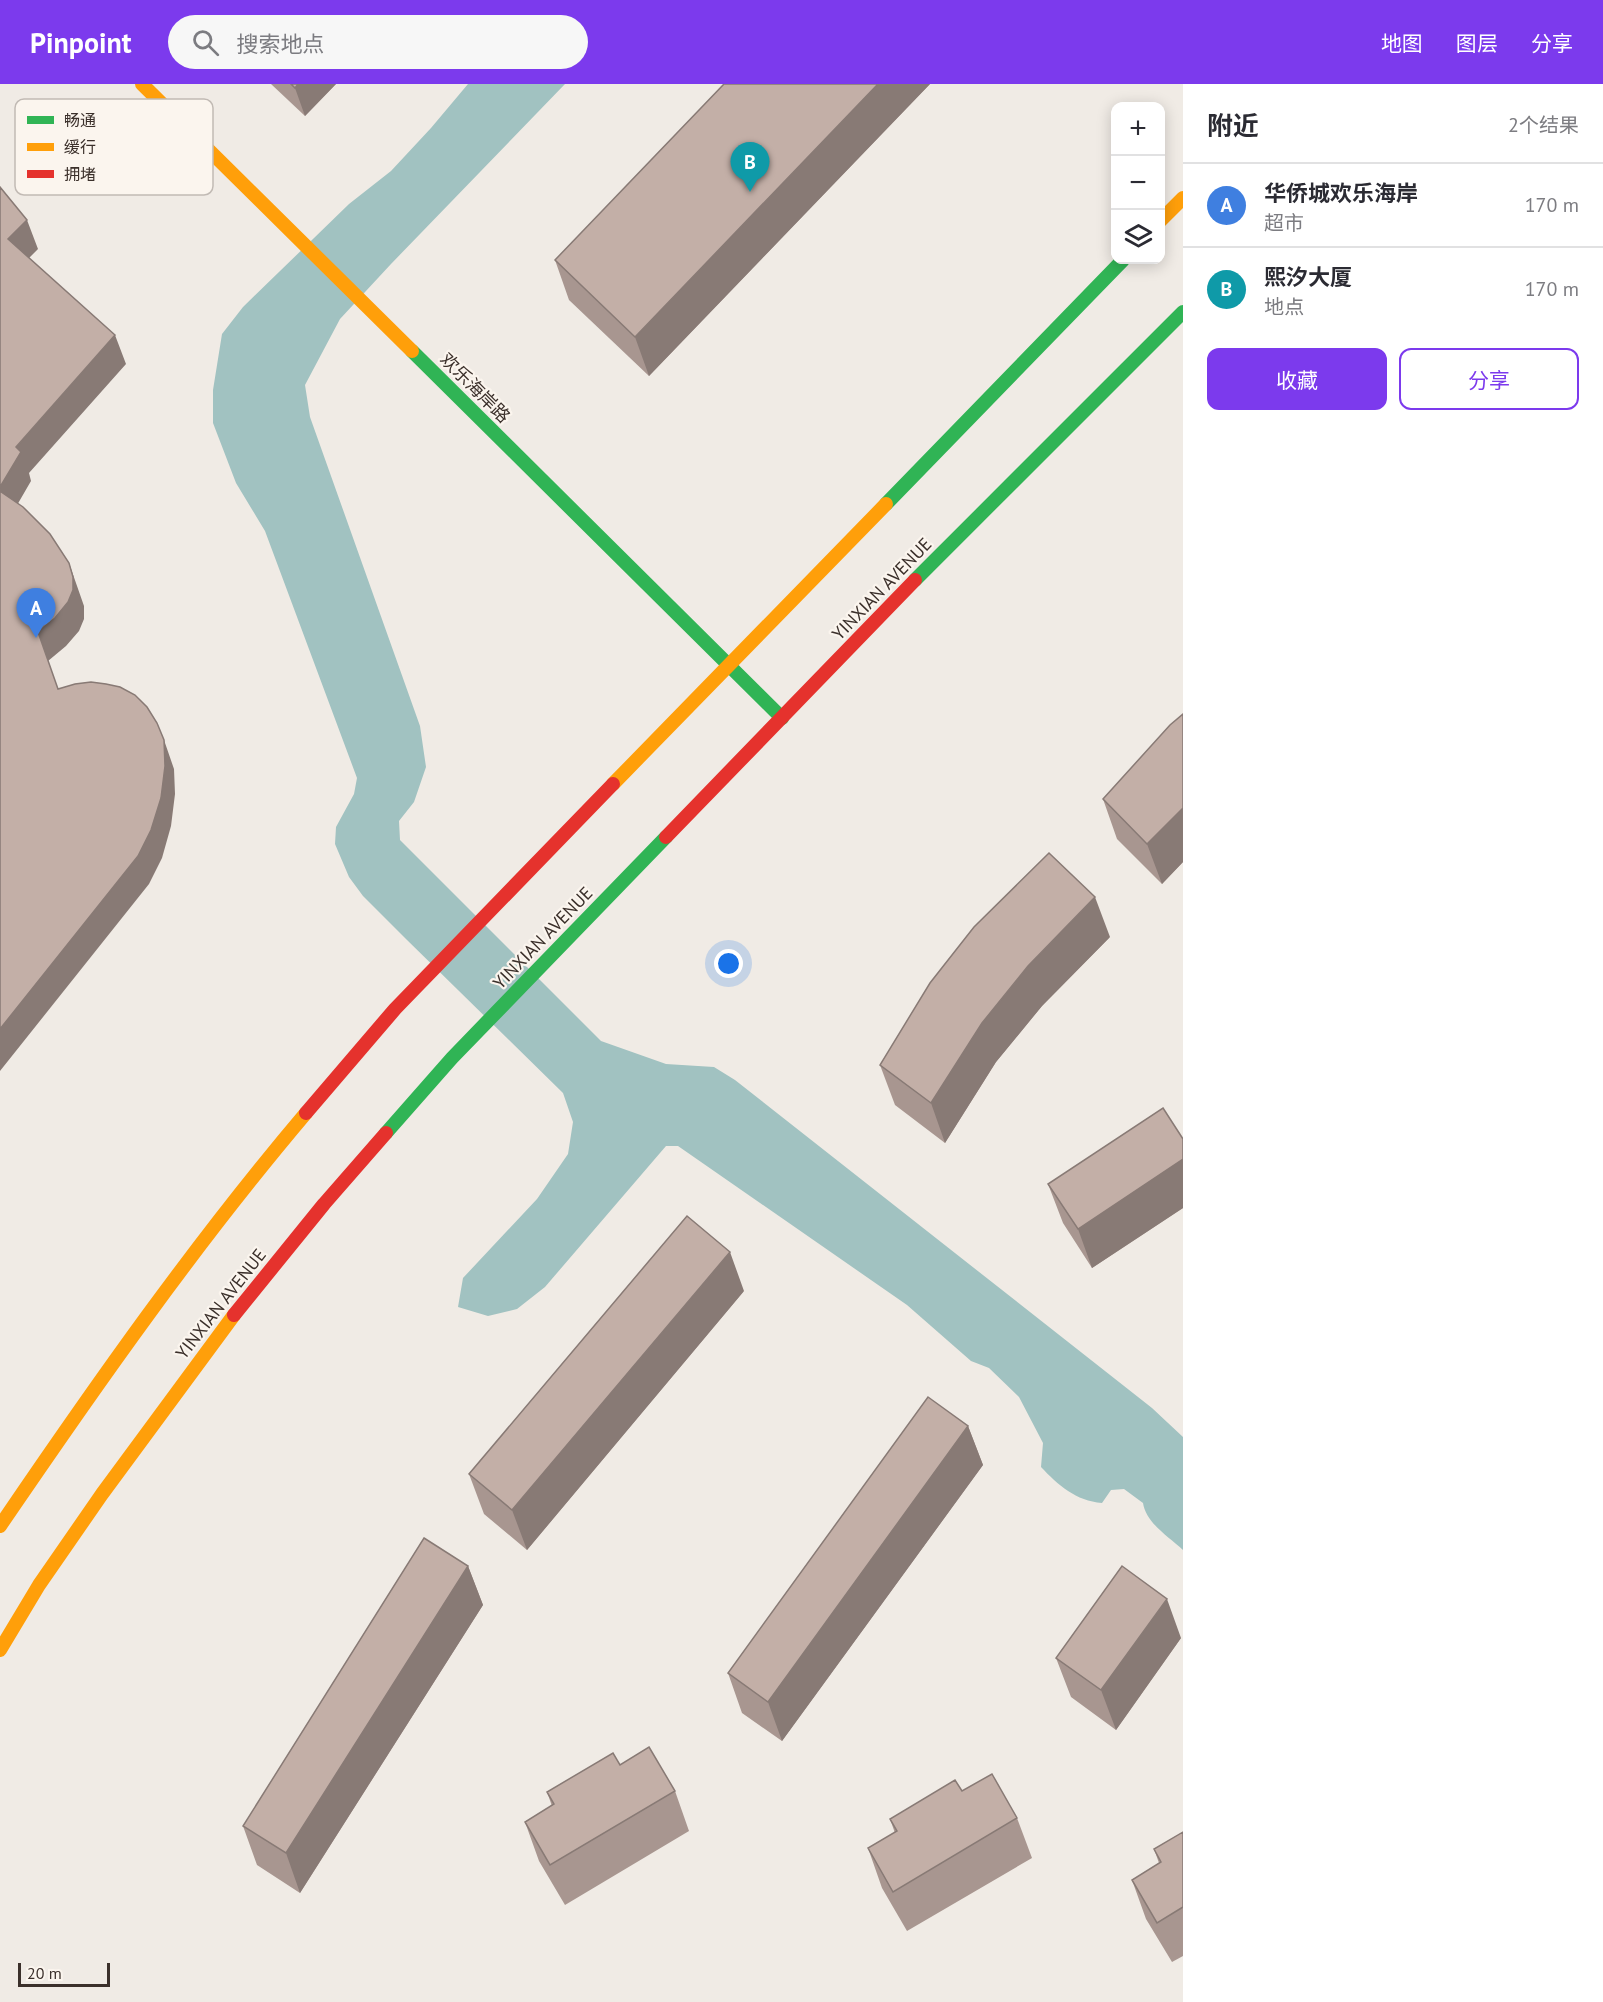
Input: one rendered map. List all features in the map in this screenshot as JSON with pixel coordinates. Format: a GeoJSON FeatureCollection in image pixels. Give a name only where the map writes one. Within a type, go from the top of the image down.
{"type":"FeatureCollection","features":[{"type":"Feature","properties":{"kind":"main road","name":"欢乐海岸路"},"geometry":{"type":"LineString","coordinates":[[142,84],[157,99]]}},
{"type":"Feature","properties":{"kind":"main road","name":"欢乐海岸路"},"geometry":{"type":"LineString","coordinates":[[213,154],[782,718]]}},
{"type":"Feature","properties":{"kind":"main road"},"geometry":{"type":"LineString","coordinates":[[1165,217],[1183,198]]}},
{"type":"Feature","properties":{"kind":"main road"},"geometry":{"type":"LineString","coordinates":[[0,1526],[68,1426],[164,1294],[278,1147],[395,1009],[1119,264]]}},
{"type":"Feature","properties":{"kind":"main road","name":"YINXIAN AVENUE"},"geometry":{"type":"LineString","coordinates":[[0,1650],[39,1585],[102,1494],[222,1330],[324,1204],[452,1058],[918,577],[1183,312]]}},
{"type":"Feature","properties":{"kind":"water"},"geometry":{"type":"Polygon","coordinates":[[[468,84],[565,84],[340,319],[305,385],[310,417],[420,726],[426,767],[414,802],[399,821],[400,840],[601,1041],[666,1064],[714,1067],[735,1080],[1152,1408],[1183,1437],[1183,1550],[1153,1523],[1143,1503],[1124,1489],[1111,1490],[1102,1503],[1084,1499],[1061,1486],[1041,1467],[1043,1443],[1019,1397],[989,1368],[971,1361],[907,1305],[678,1146],[666,1146],[545,1287],[517,1309],[488,1316],[458,1307],[463,1278],[537,1199],[568,1154],[573,1122],[563,1093],[363,896],[349,877],[335,844],[336,827],[354,794],[357,778],[265,531],[236,483],[213,423],[213,390],[222,334],[243,307],[349,204],[391,171],[468,84]]]}},
{"type":"Feature","properties":{"kind":"building"},"geometry":{"type":"Polygon","coordinates":[[[724,84],[878,84],[635,337],[555,260],[724,84]]]}},
{"type":"Feature","properties":{"kind":"building"},"geometry":{"type":"Polygon","coordinates":[[[0,187],[27,220],[8,239],[115,335],[16,447],[21,452],[0,487],[0,187]]]}},
{"type":"Feature","properties":{"kind":"building"},"geometry":{"type":"Polygon","coordinates":[[[0,491],[23,507],[50,534],[69,563],[73,577],[73,590],[68,602],[55,618],[38,632],[58,689],[91,682],[120,687],[135,695],[147,707],[157,723],[164,740],[165,766],[161,798],[151,830],[138,856],[0,1029],[0,491]]]}},
{"type":"Feature","properties":{"kind":"building"},"geometry":{"type":"Polygon","coordinates":[[[1183,714],[1183,808],[1147,844],[1103,799],[1170,725],[1183,714]]]}},
{"type":"Feature","properties":{"kind":"building"},"geometry":{"type":"Polygon","coordinates":[[[1049,853],[1095,897],[1028,966],[982,1023],[931,1103],[880,1065],[930,983],[974,927],[1049,853]]]}},
{"type":"Feature","properties":{"kind":"building"},"geometry":{"type":"Polygon","coordinates":[[[1163,1108],[1183,1139],[1183,1159],[1078,1229],[1048,1184],[1163,1108]]]}},
{"type":"Feature","properties":{"kind":"building"},"geometry":{"type":"Polygon","coordinates":[[[687,1216],[730,1252],[512,1510],[469,1474],[687,1216]]]}},
{"type":"Feature","properties":{"kind":"building"},"geometry":{"type":"Polygon","coordinates":[[[928,1397],[968,1426],[768,1702],[728,1673],[928,1397]]]}},
{"type":"Feature","properties":{"kind":"building"},"geometry":{"type":"Polygon","coordinates":[[[424,1538],[468,1566],[286,1853],[243,1826],[424,1538]]]}},
{"type":"Feature","properties":{"kind":"building"},"geometry":{"type":"Polygon","coordinates":[[[1122,1566],[1167,1599],[1101,1690],[1056,1658],[1122,1566]]]}},
{"type":"Feature","properties":{"kind":"building"},"geometry":{"type":"Polygon","coordinates":[[[649,1747],[675,1791],[550,1865],[525,1822],[554,1804],[547,1792],[613,1753],[620,1765],[649,1747]]]}},
{"type":"Feature","properties":{"kind":"building"},"geometry":{"type":"Polygon","coordinates":[[[992,1774],[1017,1818],[893,1892],[868,1848],[897,1831],[890,1819],[955,1780],[962,1791],[992,1774]]]}},
{"type":"Feature","properties":{"kind":"building"},"geometry":{"type":"Polygon","coordinates":[[[1183,1832],[1183,1907],[1157,1923],[1132,1880],[1161,1862],[1154,1849],[1183,1832]]]}},
{"type":"Feature","properties":{"kind":"traffic: fast"},"geometry":{"type":"LineString","coordinates":[[886,504],[1119,264]]}},
{"type":"Feature","properties":{"kind":"traffic: fast"},"geometry":{"type":"LineString","coordinates":[[915,580],[1183,312]]}},
{"type":"Feature","properties":{"kind":"traffic: fast"},"geometry":{"type":"LineString","coordinates":[[412,351],[782,718]]}},
{"type":"Feature","properties":{"kind":"traffic: fast"},"geometry":{"type":"LineString","coordinates":[[386,1133],[452,1058],[666,837]]}},
{"type":"Feature","properties":{"kind":"traffic: slow"},"geometry":{"type":"LineString","coordinates":[[142,84],[157,99]]}},
{"type":"Feature","properties":{"kind":"traffic: slow"},"geometry":{"type":"LineString","coordinates":[[213,154],[412,351]]}},
{"type":"Feature","properties":{"kind":"traffic: slow"},"geometry":{"type":"LineString","coordinates":[[1165,216],[1183,198]]}},
{"type":"Feature","properties":{"kind":"traffic: slow"},"geometry":{"type":"LineString","coordinates":[[613,784],[886,504]]}},
{"type":"Feature","properties":{"kind":"traffic: slow"},"geometry":{"type":"LineString","coordinates":[[0,1526],[147,1316],[225,1213],[306,1113]]}},
{"type":"Feature","properties":{"kind":"traffic: slow"},"geometry":{"type":"LineString","coordinates":[[0,1650],[39,1585],[102,1494],[234,1315]]}},
{"type":"Feature","properties":{"kind":"traffic: jam"},"geometry":{"type":"LineString","coordinates":[[666,837],[915,580]]}},
{"type":"Feature","properties":{"kind":"traffic: jam"},"geometry":{"type":"LineString","coordinates":[[306,1113],[395,1009],[613,784]]}},
{"type":"Feature","properties":{"kind":"traffic: jam"},"geometry":{"type":"LineString","coordinates":[[234,1315],[324,1204],[386,1133]]}},
{"type":"Feature","properties":{"kind":"place","name":"熙汐大厦"},"geometry":{"type":"Point","coordinates":[750,192]}},
{"type":"Feature","properties":{"kind":"place","name":"华侨城欢乐海岸"},"geometry":{"type":"Point","coordinates":[36,638]}}]}
